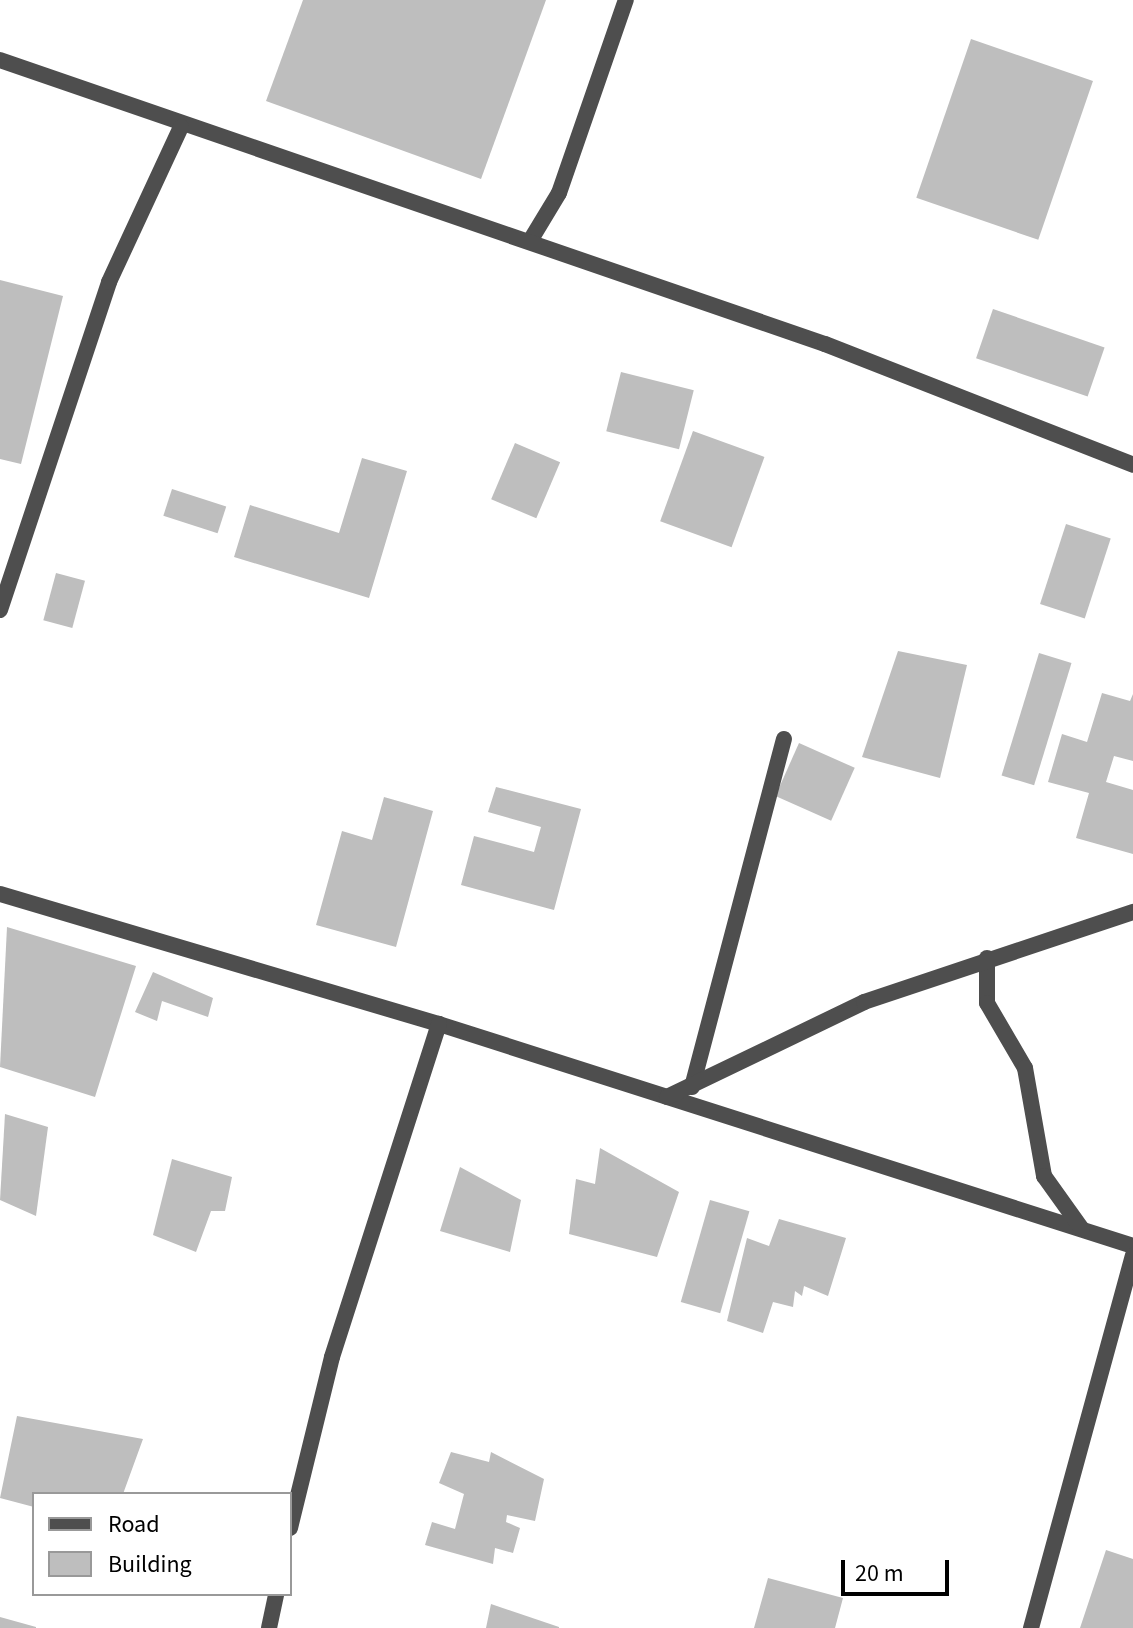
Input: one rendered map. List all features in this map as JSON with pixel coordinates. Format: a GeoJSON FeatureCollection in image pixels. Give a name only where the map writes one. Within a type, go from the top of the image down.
{"type":"FeatureCollection","features":[{"type":"Feature","properties":{"kind":"street"},"geometry":{"type":"LineString","coordinates":[[530,241],[559,193],[626,0]]}},
{"type":"Feature","properties":{"kind":"street"},"geometry":{"type":"LineString","coordinates":[[0,60],[181,127],[530,241],[825,344],[1133,465]]}},
{"type":"Feature","properties":{"kind":"street"},"geometry":{"type":"LineString","coordinates":[[0,610],[109,282],[181,127]]}},
{"type":"Feature","properties":{"kind":"street"},"geometry":{"type":"LineString","coordinates":[[692,1087],[784,739]]}},
{"type":"Feature","properties":{"kind":"street"},"geometry":{"type":"LineString","coordinates":[[0,894],[439,1024],[1133,1246]]}},
{"type":"Feature","properties":{"kind":"street"},"geometry":{"type":"LineString","coordinates":[[667,1097],[864,1002],[987,958],[1133,912]]}},
{"type":"Feature","properties":{"kind":"street"},"geometry":{"type":"LineString","coordinates":[[987,958],[987,1003],[1025,1068],[1044,1176],[1082,1229]]}},
{"type":"Feature","properties":{"kind":"street"},"geometry":{"type":"LineString","coordinates":[[292,1520],[332,1357],[439,1024]]}},
{"type":"Feature","properties":{"kind":"street"},"geometry":{"type":"LineString","coordinates":[[1031,1628],[1133,1256]]}},
{"type":"Feature","properties":{"kind":"street"},"geometry":{"type":"LineString","coordinates":[[269,1628],[276,1596]]}},
{"type":"Feature","properties":{"kind":"building"},"geometry":{"type":"Polygon","coordinates":[[[303,0],[546,0],[481,179],[266,101],[303,0]]]}},
{"type":"Feature","properties":{"kind":"building"},"geometry":{"type":"Polygon","coordinates":[[[971,39],[1093,81],[1038,240],[916,198],[971,39]]]}},
{"type":"Feature","properties":{"kind":"building"},"geometry":{"type":"Polygon","coordinates":[[[0,280],[63,296],[21,464],[0,459],[0,280]]]}},
{"type":"Feature","properties":{"kind":"building"},"geometry":{"type":"Polygon","coordinates":[[[993,309],[1105,347],[1088,397],[976,358],[993,309]]]}},
{"type":"Feature","properties":{"kind":"building"},"geometry":{"type":"Polygon","coordinates":[[[621,372],[694,390],[679,449],[606,431],[621,372]]]}},
{"type":"Feature","properties":{"kind":"building"},"geometry":{"type":"Polygon","coordinates":[[[693,431],[764,457],[732,547],[660,521],[693,431]]]}},
{"type":"Feature","properties":{"kind":"building"},"geometry":{"type":"Polygon","coordinates":[[[515,443],[560,462],[536,518],[491,499],[515,443]]]}},
{"type":"Feature","properties":{"kind":"building"},"geometry":{"type":"Polygon","coordinates":[[[362,458],[407,471],[369,598],[234,557],[250,505],[339,533],[362,458]]]}},
{"type":"Feature","properties":{"kind":"building"},"geometry":{"type":"Polygon","coordinates":[[[172,489],[226,507],[218,533],[163,516],[172,489]]]}},
{"type":"Feature","properties":{"kind":"building"},"geometry":{"type":"Polygon","coordinates":[[[1066,524],[1111,539],[1085,618],[1040,604],[1066,524]]]}},
{"type":"Feature","properties":{"kind":"building"},"geometry":{"type":"Polygon","coordinates":[[[56,573],[85,581],[72,628],[43,620],[56,573]]]}},
{"type":"Feature","properties":{"kind":"building"},"geometry":{"type":"Polygon","coordinates":[[[898,651],[967,665],[940,778],[862,757],[898,651]]]}},
{"type":"Feature","properties":{"kind":"building"},"geometry":{"type":"Polygon","coordinates":[[[1039,653],[1072,663],[1034,785],[1002,775],[1039,653]]]}},
{"type":"Feature","properties":{"kind":"building"},"geometry":{"type":"Polygon","coordinates":[[[1102,693],[1130,701],[1133,694],[1133,761],[1114,756],[1106,782],[1133,790],[1133,854],[1076,838],[1089,793],[1048,782],[1062,734],[1087,742],[1102,693]]]}},
{"type":"Feature","properties":{"kind":"building"},"geometry":{"type":"Polygon","coordinates":[[[799,743],[855,768],[831,821],[775,796],[799,743]]]}},
{"type":"Feature","properties":{"kind":"building"},"geometry":{"type":"Polygon","coordinates":[[[496,787],[581,809],[554,910],[461,885],[474,836],[534,852],[541,827],[488,812],[496,787]]]}},
{"type":"Feature","properties":{"kind":"building"},"geometry":{"type":"Polygon","coordinates":[[[384,797],[433,811],[396,947],[316,925],[342,831],[372,840],[384,797]]]}},
{"type":"Feature","properties":{"kind":"building"},"geometry":{"type":"Polygon","coordinates":[[[7,927],[136,966],[95,1097],[0,1067],[7,927]]]}},
{"type":"Feature","properties":{"kind":"building"},"geometry":{"type":"Polygon","coordinates":[[[153,972],[213,998],[208,1017],[162,1001],[157,1021],[135,1012],[153,972]]]}},
{"type":"Feature","properties":{"kind":"building"},"geometry":{"type":"Polygon","coordinates":[[[5,1114],[48,1127],[36,1216],[0,1200],[5,1114]]]}},
{"type":"Feature","properties":{"kind":"building"},"geometry":{"type":"Polygon","coordinates":[[[600,1148],[679,1192],[657,1257],[569,1234],[576,1179],[595,1184],[600,1148]]]}},
{"type":"Feature","properties":{"kind":"building"},"geometry":{"type":"Polygon","coordinates":[[[172,1159],[232,1177],[225,1211],[211,1211],[196,1252],[153,1235],[172,1159]]]}},
{"type":"Feature","properties":{"kind":"building"},"geometry":{"type":"Polygon","coordinates":[[[460,1167],[521,1200],[510,1252],[440,1231],[460,1167]]]}},
{"type":"Feature","properties":{"kind":"building"},"geometry":{"type":"Polygon","coordinates":[[[710,1200],[749,1211],[720,1313],[681,1302],[710,1200]]]}},
{"type":"Feature","properties":{"kind":"building"},"geometry":{"type":"Polygon","coordinates":[[[779,1219],[846,1238],[828,1296],[804,1286],[802,1296],[795,1291],[793,1307],[773,1302],[763,1333],[727,1321],[747,1238],[769,1246],[779,1219]]]}},
{"type":"Feature","properties":{"kind":"building"},"geometry":{"type":"Polygon","coordinates":[[[17,1416],[143,1439],[124,1492],[32,1492],[32,1506],[0,1498],[17,1416]]]}},
{"type":"Feature","properties":{"kind":"building"},"geometry":{"type":"Polygon","coordinates":[[[451,1452],[489,1462],[491,1452],[544,1479],[535,1521],[507,1515],[506,1522],[520,1528],[513,1553],[495,1548],[493,1564],[425,1545],[432,1522],[455,1529],[464,1494],[439,1483],[451,1452]]]}},
{"type":"Feature","properties":{"kind":"building"},"geometry":{"type":"Polygon","coordinates":[[[1106,1550],[1133,1559],[1133,1628],[1080,1628],[1106,1550]]]}},
{"type":"Feature","properties":{"kind":"building"},"geometry":{"type":"Polygon","coordinates":[[[768,1578],[843,1598],[835,1628],[754,1628],[768,1578]]]}},
{"type":"Feature","properties":{"kind":"building"},"geometry":{"type":"Polygon","coordinates":[[[491,1604],[559,1627],[559,1628],[486,1628],[491,1604]]]}},
{"type":"Feature","properties":{"kind":"building"},"geometry":{"type":"Polygon","coordinates":[[[0,1617],[36,1627],[36,1628],[0,1628],[0,1617]]]}}]}
